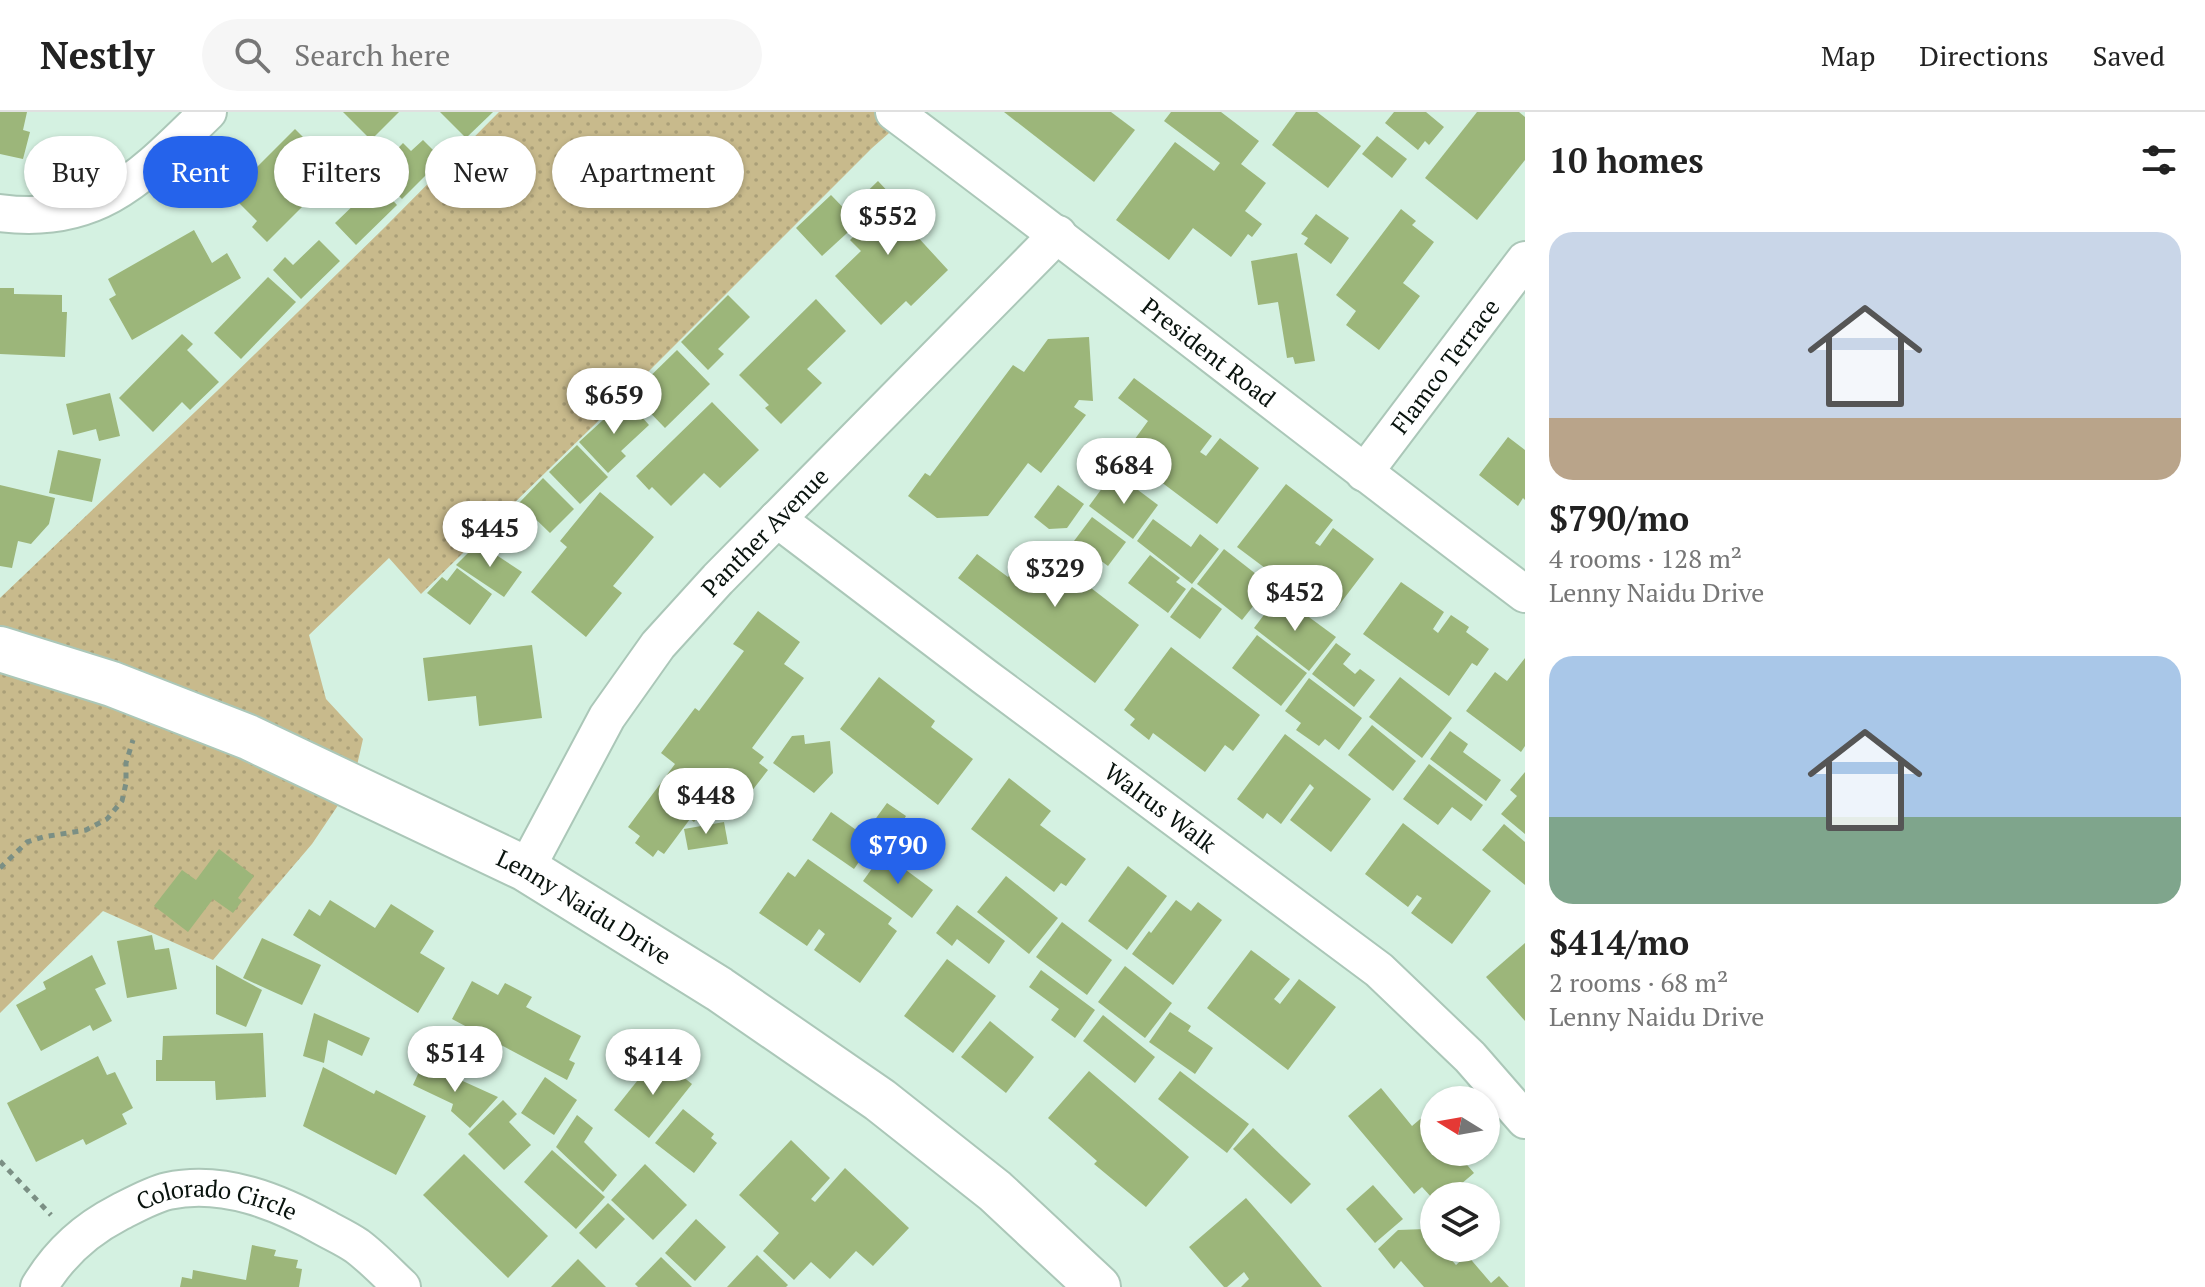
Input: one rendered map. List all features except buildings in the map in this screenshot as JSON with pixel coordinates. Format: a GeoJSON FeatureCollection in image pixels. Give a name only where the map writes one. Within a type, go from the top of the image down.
{"type":"FeatureCollection","features":[{"type":"Feature","properties":{"kind":"street"},"geometry":{"type":"LineString","coordinates":[[0,213],[46,216],[107,199],[134,180],[208,112]]}},
{"type":"Feature","properties":{"kind":"street","name":"President Road"},"geometry":{"type":"LineString","coordinates":[[894,112],[1058,234],[1364,473],[1525,594]]}},
{"type":"Feature","properties":{"kind":"street","name":"Panther Avenue"},"geometry":{"type":"LineString","coordinates":[[526,869],[607,717],[636,673],[668,634],[1058,234]]}},
{"type":"Feature","properties":{"kind":"street","name":"Flamco Terrace"},"geometry":{"type":"LineString","coordinates":[[1364,473],[1525,260]]}},
{"type":"Feature","properties":{"kind":"street","name":"Walrus Walk"},"geometry":{"type":"LineString","coordinates":[[777,519],[1379,970],[1470,1057],[1525,1120]]}},
{"type":"Feature","properties":{"kind":"street","name":"Lenny Naidu Drive"},"geometry":{"type":"LineString","coordinates":[[0,649],[112,684],[248,737],[526,869],[719,989],[880,1100],[995,1191],[1079,1281]]}},
{"type":"Feature","properties":{"kind":"street","name":"Colorado Circle"},"geometry":{"type":"LineString","coordinates":[[39,1287],[60,1257],[106,1219],[167,1191],[188,1189],[221,1190],[262,1197],[298,1213],[356,1245],[402,1287]]}},
{"type":"Feature","properties":{"kind":"path"},"geometry":{"type":"LineString","coordinates":[[0,868],[27,842],[86,830],[107,819],[122,801],[126,763],[150,699]]}},
{"type":"Feature","properties":{"kind":"path"},"geometry":{"type":"LineString","coordinates":[[0,1161],[76,1242]]}},
{"type":"Feature","properties":{"kind":"shaded area"},"geometry":{"type":"Polygon","coordinates":[[[499,112],[913,112],[872,148],[421,594],[389,558],[309,635],[326,699],[363,739],[353,783],[312,844],[213,960],[103,911],[0,1013],[0,598],[404,208],[409,208],[409,203],[425,187],[425,208],[536,208],[536,136],[475,136],[499,112]]]}}]}
